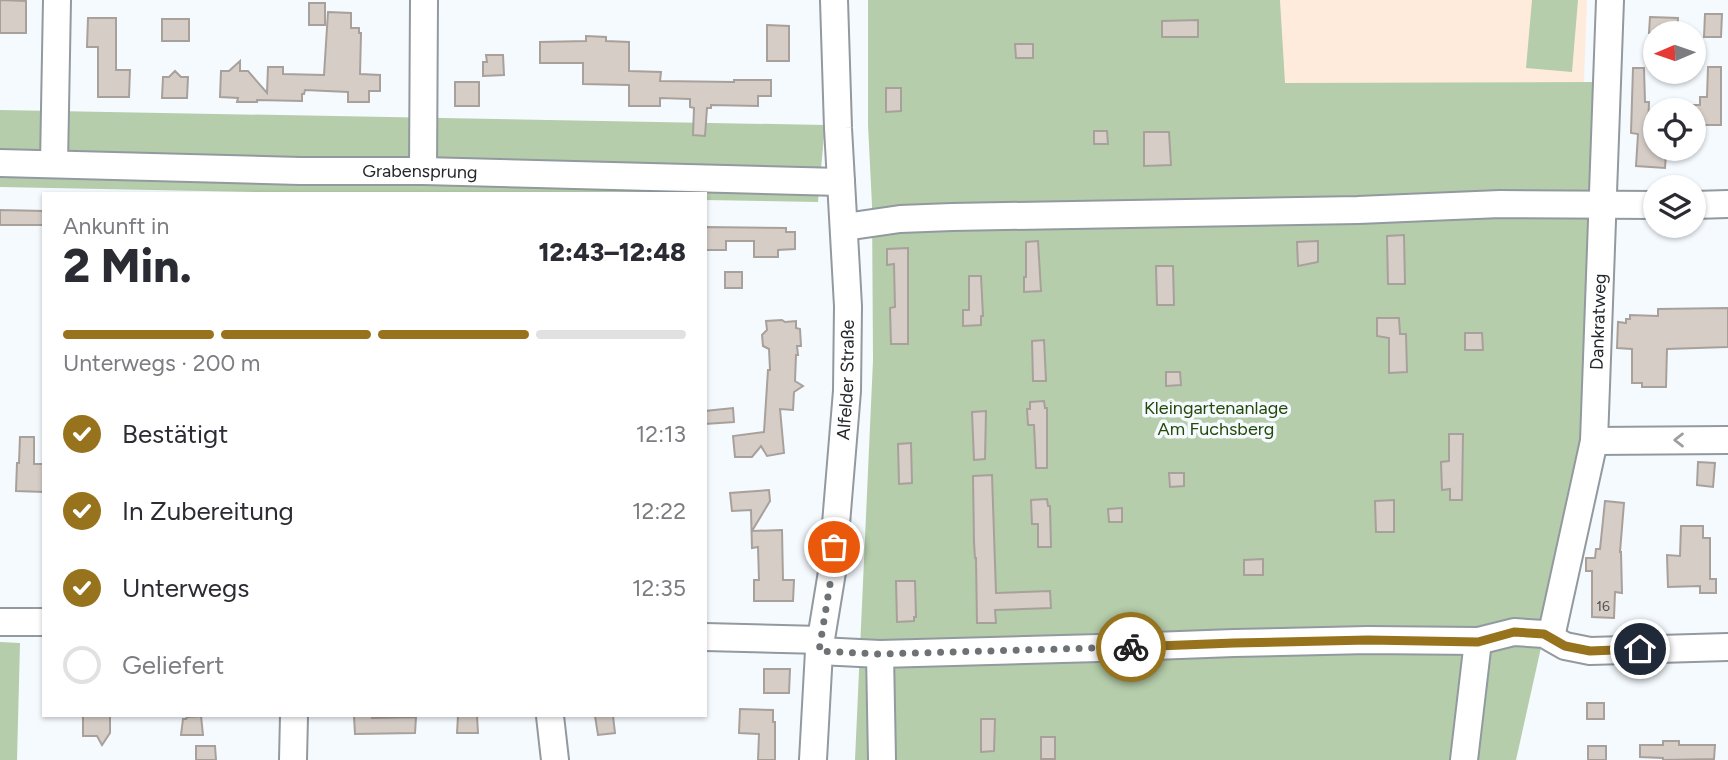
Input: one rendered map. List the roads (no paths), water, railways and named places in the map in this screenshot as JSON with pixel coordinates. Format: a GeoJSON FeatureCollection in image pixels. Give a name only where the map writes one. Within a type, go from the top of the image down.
{"type":"FeatureCollection","features":[{"type":"Feature","properties":{"kind":"street"},"geometry":{"type":"LineString","coordinates":[[54,164],[57,0]]}},
{"type":"Feature","properties":{"kind":"street"},"geometry":{"type":"LineString","coordinates":[[423,172],[424,0]]}},
{"type":"Feature","properties":{"kind":"street","name":"Alfelder Straße"},"geometry":{"type":"LineString","coordinates":[[813,760],[820,645],[832,572],[847,391],[848,306],[834,0]]}},
{"type":"Feature","properties":{"kind":"street","name":"Dankratweg"},"geometry":{"type":"LineString","coordinates":[[1551,637],[1594,441],[1610,0]]}},
{"type":"Feature","properties":{"kind":"street","name":"Grabensprung"},"geometry":{"type":"LineString","coordinates":[[0,163],[54,164],[300,183],[423,172],[487,184],[841,182]]}},
{"type":"Feature","properties":{"kind":"street"},"geometry":{"type":"LineString","coordinates":[[845,227],[900,219],[1358,210],[1500,204],[1643,205]]}},
{"type":"Feature","properties":{"kind":"street"},"geometry":{"type":"LineString","coordinates":[[1706,205],[1728,204]]}},
{"type":"Feature","properties":{"kind":"street"},"geometry":{"type":"LineString","coordinates":[[1594,441],[1728,440]]}},
{"type":"Feature","properties":{"kind":"street"},"geometry":{"type":"LineString","coordinates":[[0,622],[42,622]]}},
{"type":"Feature","properties":{"kind":"street"},"geometry":{"type":"LineString","coordinates":[[707,637],[820,645],[880,654],[1368,640],[1478,642],[1514,632],[1544,634],[1565,646],[1590,651],[1728,647]]}},
{"type":"Feature","properties":{"kind":"street"},"geometry":{"type":"LineString","coordinates":[[1464,760],[1478,642]]}},
{"type":"Feature","properties":{"kind":"street"},"geometry":{"type":"LineString","coordinates":[[880,654],[882,760]]}},
{"type":"Feature","properties":{"kind":"street"},"geometry":{"type":"LineString","coordinates":[[293,760],[294,717]]}},
{"type":"Feature","properties":{"kind":"street"},"geometry":{"type":"LineString","coordinates":[[550,717],[555,760]]}},
{"type":"Feature","properties":{"kind":"park label","name":"Kleingartenanlage Am Fuchsberg"},"geometry":{"type":"Point","coordinates":[1216,418]}}]}
